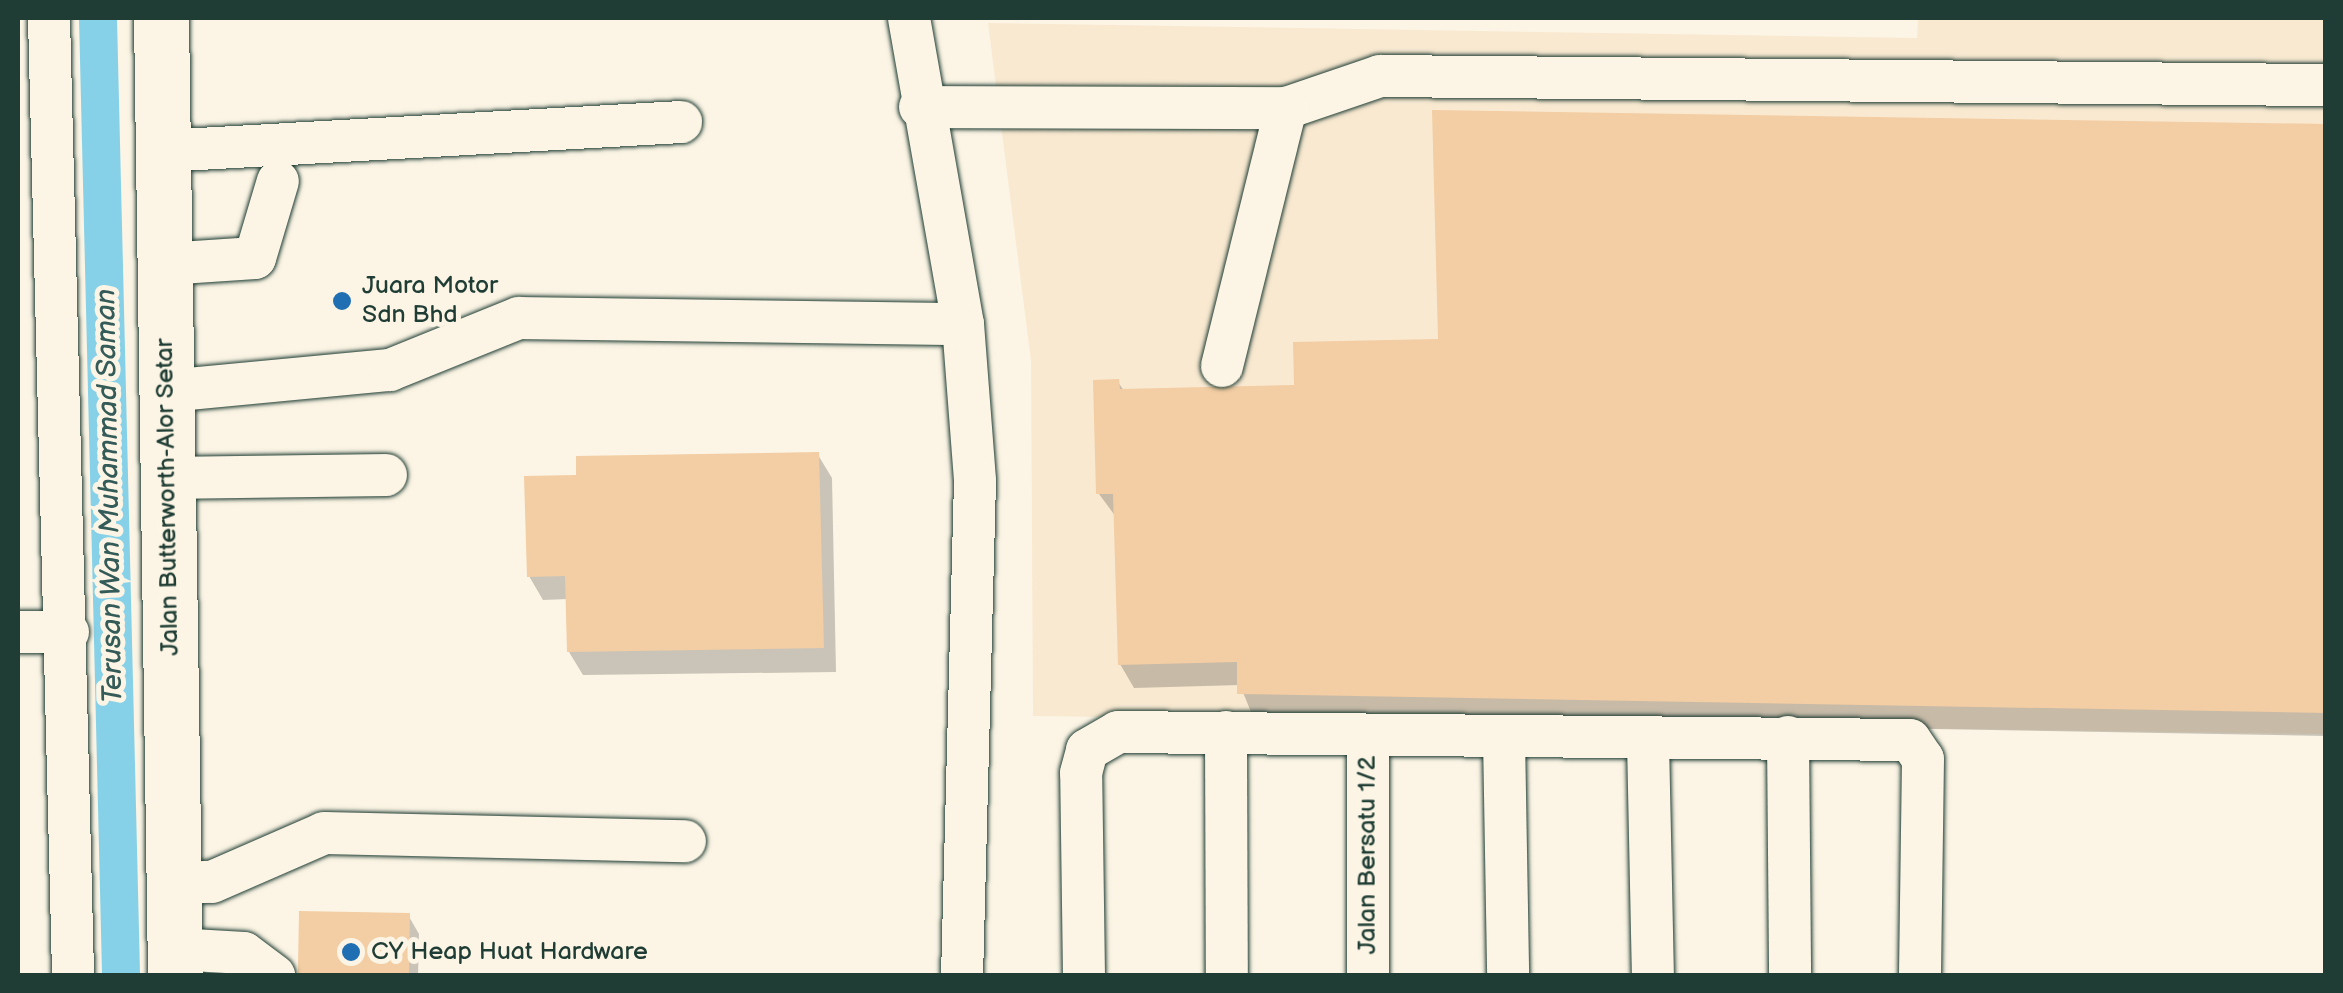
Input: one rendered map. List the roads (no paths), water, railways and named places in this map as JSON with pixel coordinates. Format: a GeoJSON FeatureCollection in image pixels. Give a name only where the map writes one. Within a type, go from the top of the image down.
{"type":"FeatureCollection","features":[{"type":"Feature","properties":{"kind":"main road","name":"Jalan Butterworth-Alor Setar"},"geometry":{"type":"LineString","coordinates":[[161,18],[175,962]]}},
{"type":"Feature","properties":{"kind":"street"},"geometry":{"type":"LineString","coordinates":[[49,18],[68,632],[73,976]]}},
{"type":"Feature","properties":{"kind":"street"},"geometry":{"type":"LineString","coordinates":[[908,18],[920,106],[963,324],[976,481],[962,976]]}},
{"type":"Feature","properties":{"kind":"street"},"geometry":{"type":"LineString","coordinates":[[920,106],[1286,108],[1380,76],[2326,85]]}},
{"type":"Feature","properties":{"kind":"street"},"geometry":{"type":"LineString","coordinates":[[1222,366],[1286,108]]}},
{"type":"Feature","properties":{"kind":"street"},"geometry":{"type":"LineString","coordinates":[[163,151],[681,122]]}},
{"type":"Feature","properties":{"kind":"street"},"geometry":{"type":"LineString","coordinates":[[165,264],[255,258],[278,181]]}},
{"type":"Feature","properties":{"kind":"street"},"geometry":{"type":"LineString","coordinates":[[166,391],[390,370],[519,318],[963,324]]}},
{"type":"Feature","properties":{"kind":"street"},"geometry":{"type":"LineString","coordinates":[[168,478],[386,475]]}},
{"type":"Feature","properties":{"kind":"street"},"geometry":{"type":"LineString","coordinates":[[18,632],[68,632]]}},
{"type":"Feature","properties":{"kind":"street"},"geometry":{"type":"LineString","coordinates":[[1226,732],[1227,976]]}},
{"type":"Feature","properties":{"kind":"street"},"geometry":{"type":"LineString","coordinates":[[1084,976],[1080,773],[1099,737],[1226,732],[1648,741],[1894,737],[1921,745],[1920,976]]}},
{"type":"Feature","properties":{"kind":"street","name":"Jalan Bersatu 1/2"},"geometry":{"type":"LineString","coordinates":[[1368,735],[1368,976]]}},
{"type":"Feature","properties":{"kind":"street"},"geometry":{"type":"LineString","coordinates":[[1504,738],[1508,976]]}},
{"type":"Feature","properties":{"kind":"street"},"geometry":{"type":"LineString","coordinates":[[1788,738],[1790,976]]}},
{"type":"Feature","properties":{"kind":"street"},"geometry":{"type":"LineString","coordinates":[[1648,741],[1652,976]]}},
{"type":"Feature","properties":{"kind":"street"},"geometry":{"type":"LineString","coordinates":[[174,883],[212,882],[324,833],[685,841]]}},
{"type":"Feature","properties":{"kind":"street"},"geometry":{"type":"LineString","coordinates":[[175,962],[244,953],[274,976]]}},
{"type":"Feature","properties":{"kind":"waterway","name":"Terusan Wan Muhammad Saman"},"geometry":{"type":"LineString","coordinates":[[98,18],[121,976]]}},
{"type":"Feature","properties":{"kind":"place","name":"Juara Motor Sdn Bhd"},"geometry":{"type":"Point","coordinates":[342,301]}},
{"type":"Feature","properties":{"kind":"place","name":"CY Heap Huat Hardware"},"geometry":{"type":"Point","coordinates":[351,952]}}]}
